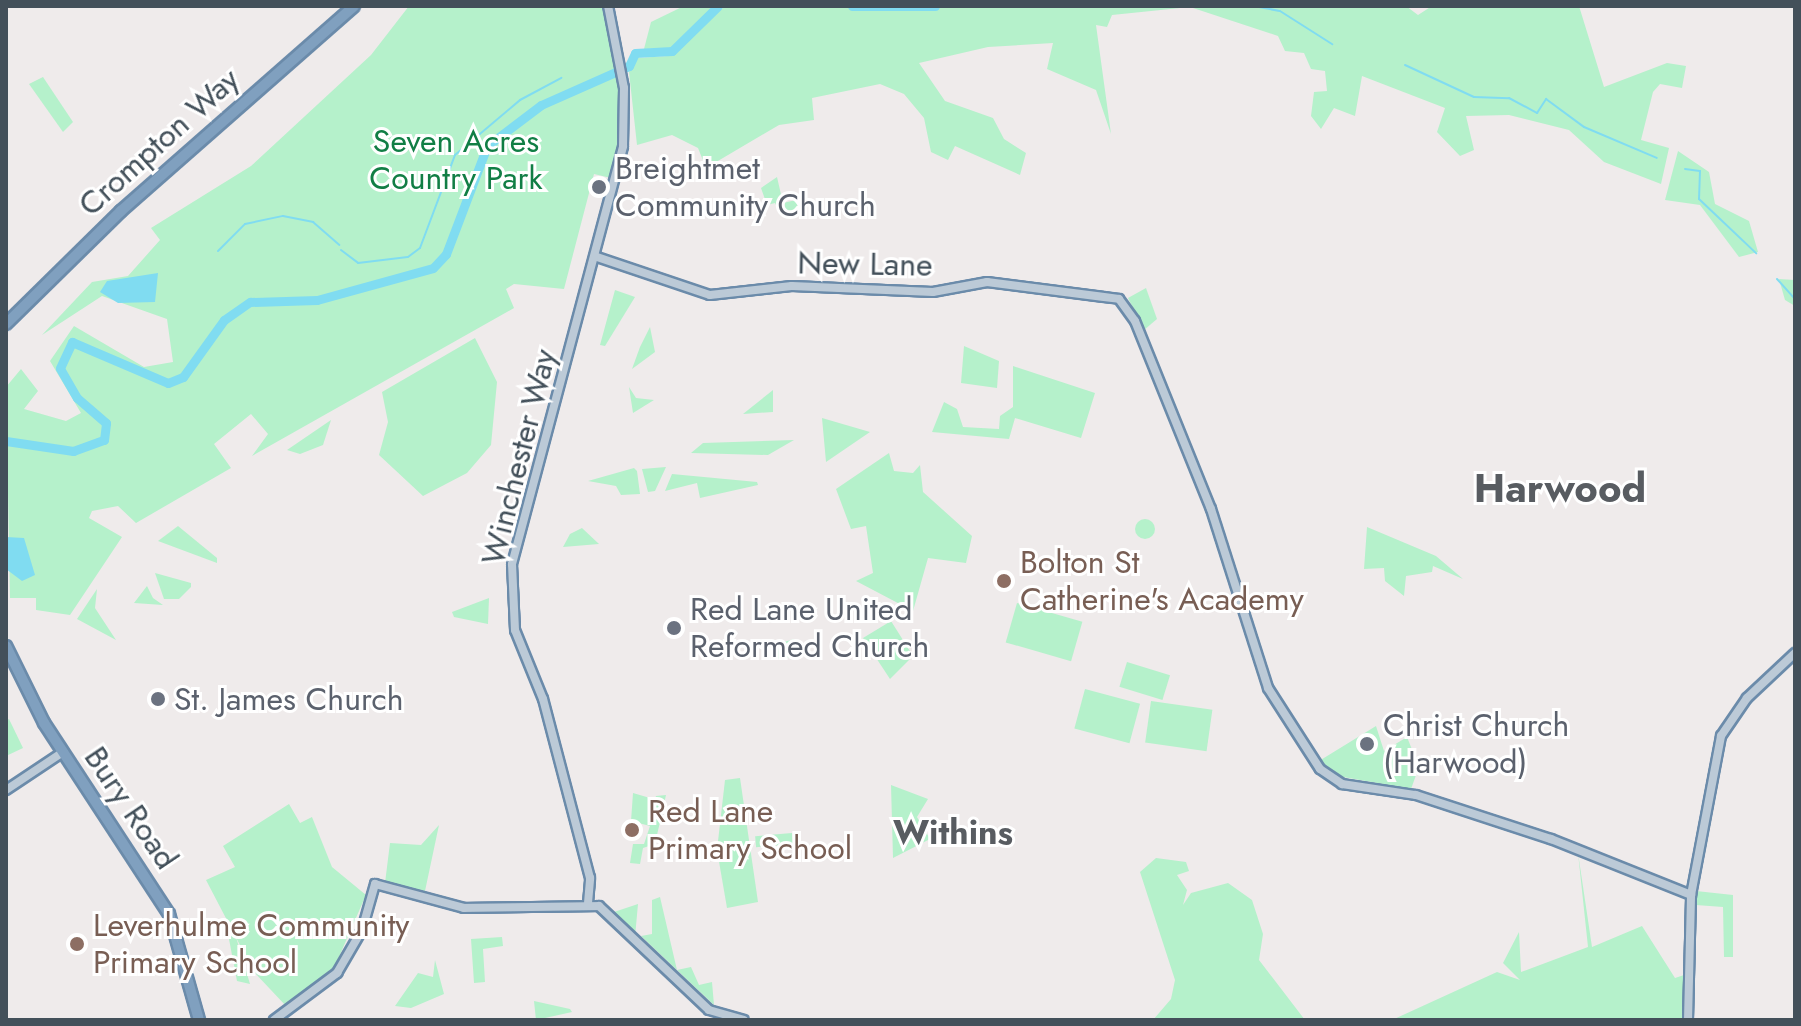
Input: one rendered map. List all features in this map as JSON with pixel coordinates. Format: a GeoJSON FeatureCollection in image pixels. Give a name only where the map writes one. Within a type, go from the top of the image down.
{"type":"FeatureCollection","features":[{"type":"Feature","properties":{"kind":"highway","name":"Crompton Way"},"geometry":{"type":"LineString","coordinates":[[6,324],[121,211],[354,6]]}},
{"type":"Feature","properties":{"kind":"highway","name":"Bury Road"},"geometry":{"type":"LineString","coordinates":[[6,646],[54,740],[163,902],[200,1020]]}},
{"type":"Feature","properties":{"kind":"street","name":"Winchester Way"},"geometry":{"type":"LineString","coordinates":[[588,903],[590,878],[512,610],[517,544],[597,257],[623,146],[620,49],[608,6]]}},
{"type":"Feature","properties":{"kind":"street","name":"New Lane"},"geometry":{"type":"LineString","coordinates":[[597,257],[710,295],[792,286],[933,292],[1000,283],[1106,298],[1126,305],[1222,540],[1263,676],[1320,769],[1342,784],[1416,795],[1551,839],[1691,895]]}},
{"type":"Feature","properties":{"kind":"street"},"geometry":{"type":"LineString","coordinates":[[1688,1020],[1691,895],[1721,736],[1747,698],[1795,653]]}},
{"type":"Feature","properties":{"kind":"street"},"geometry":{"type":"LineString","coordinates":[[52,760],[54,740]]}},
{"type":"Feature","properties":{"kind":"street"},"geometry":{"type":"LineString","coordinates":[[6,790],[63,752]]}},
{"type":"Feature","properties":{"kind":"street"},"geometry":{"type":"LineString","coordinates":[[274,1020],[337,973],[361,932],[375,884],[464,908],[588,903],[611,913],[709,1010],[744,1019]]}},
{"type":"Feature","properties":{"kind":"green space","name":"Seven Acres Country Park"},"geometry":{"type":"Polygon","coordinates":[[[409,6],[602,6],[619,93],[618,151],[611,178],[594,174],[564,289],[514,284],[506,289],[514,308],[252,456],[268,434],[251,414],[214,444],[231,468],[136,523],[118,506],[92,511],[89,518],[122,537],[70,615],[36,610],[36,598],[10,598],[6,387],[21,369],[38,391],[24,409],[66,421],[81,413],[50,361],[74,326],[144,367],[173,362],[167,319],[102,296],[42,335],[92,282],[128,276],[160,240],[151,228],[251,166],[371,55],[409,6]]]}},
{"type":"Feature","properties":{"kind":"green space"},"geometry":{"type":"Polygon","coordinates":[[[684,6],[714,6],[674,48],[644,49],[651,22],[684,6]]]}},
{"type":"Feature","properties":{"kind":"green space"},"geometry":{"type":"Polygon","coordinates":[[[725,6],[1406,6],[1418,15],[1432,6],[1579,6],[1604,87],[1667,63],[1686,66],[1682,88],[1660,84],[1653,92],[1641,140],[1669,148],[1661,184],[1604,162],[1569,130],[1509,115],[1466,116],[1474,150],[1460,156],[1437,132],[1445,108],[1362,76],[1355,116],[1334,108],[1321,129],[1311,116],[1314,92],[1327,91],[1325,71],[1311,69],[1304,53],[1285,51],[1278,36],[1190,7],[1112,15],[1107,27],[1096,25],[1111,134],[1096,90],[1047,69],[1053,43],[988,47],[919,63],[945,101],[993,118],[1004,139],[1026,153],[1020,175],[955,146],[948,160],[931,152],[924,118],[904,94],[880,84],[812,98],[814,120],[779,125],[706,168],[698,148],[672,135],[637,145],[629,72],[638,58],[668,56],[725,6]]]}},
{"type":"Feature","properties":{"kind":"green space"},"geometry":{"type":"Polygon","coordinates":[[[43,77],[73,122],[63,132],[29,84],[43,77]]]}},
{"type":"Feature","properties":{"kind":"green space"},"geometry":{"type":"Polygon","coordinates":[[[1678,151],[1709,172],[1715,204],[1749,221],[1758,252],[1739,257],[1700,205],[1665,200],[1678,151]]]}},
{"type":"Feature","properties":{"kind":"green space"},"geometry":{"type":"Polygon","coordinates":[[[777,177],[783,203],[796,200],[799,213],[780,215],[775,203],[767,205],[761,188],[777,177]]]}},
{"type":"Feature","properties":{"kind":"green space"},"geometry":{"type":"Polygon","coordinates":[[[1779,279],[1795,280],[1795,306],[1785,300],[1779,279]]]}},
{"type":"Feature","properties":{"kind":"green space"},"geometry":{"type":"Polygon","coordinates":[[[1146,288],[1157,319],[1144,330],[1128,298],[1146,288]]]}},
{"type":"Feature","properties":{"kind":"green space"},"geometry":{"type":"Polygon","coordinates":[[[615,290],[635,297],[605,346],[600,345],[615,290]]]}},
{"type":"Feature","properties":{"kind":"green space"},"geometry":{"type":"Polygon","coordinates":[[[650,327],[655,352],[632,369],[640,347],[650,327]]]}},
{"type":"Feature","properties":{"kind":"green space"},"geometry":{"type":"Polygon","coordinates":[[[475,338],[497,382],[491,445],[467,473],[423,496],[379,455],[388,422],[382,392],[475,338]]]}},
{"type":"Feature","properties":{"kind":"green space"},"geometry":{"type":"Polygon","coordinates":[[[964,346],[999,361],[997,388],[961,383],[964,346]]]}},
{"type":"Feature","properties":{"kind":"green space"},"geometry":{"type":"Polygon","coordinates":[[[1013,366],[1095,393],[1081,438],[1015,418],[1009,439],[932,432],[944,402],[957,409],[963,427],[999,429],[1000,416],[1013,407],[1013,366]]]}},
{"type":"Feature","properties":{"kind":"green space"},"geometry":{"type":"Polygon","coordinates":[[[629,387],[636,398],[654,400],[633,413],[629,387]]]}},
{"type":"Feature","properties":{"kind":"green space"},"geometry":{"type":"Polygon","coordinates":[[[773,390],[773,412],[743,414],[773,390]]]}},
{"type":"Feature","properties":{"kind":"green space"},"geometry":{"type":"Polygon","coordinates":[[[822,418],[870,432],[826,462],[822,418]]]}},
{"type":"Feature","properties":{"kind":"green space"},"geometry":{"type":"Polygon","coordinates":[[[331,420],[323,445],[300,454],[287,450],[331,420]]]}},
{"type":"Feature","properties":{"kind":"green space"},"geometry":{"type":"Polygon","coordinates":[[[794,440],[768,455],[691,453],[703,443],[794,440]]]}},
{"type":"Feature","properties":{"kind":"green space"},"geometry":{"type":"Polygon","coordinates":[[[889,453],[894,471],[913,473],[920,465],[923,492],[972,536],[966,563],[928,558],[913,611],[856,581],[873,573],[866,526],[851,529],[836,489],[889,453]]]}},
{"type":"Feature","properties":{"kind":"green space"},"geometry":{"type":"Polygon","coordinates":[[[666,467],[655,491],[648,492],[642,469],[666,467]]]}},
{"type":"Feature","properties":{"kind":"green space"},"geometry":{"type":"Polygon","coordinates":[[[634,468],[640,494],[621,495],[616,486],[588,481],[634,468]]]}},
{"type":"Feature","properties":{"kind":"green space"},"geometry":{"type":"Polygon","coordinates":[[[672,474],[757,482],[758,485],[700,498],[697,483],[665,491],[672,474]]]}},
{"type":"Feature","properties":{"kind":"green space"},"geometry":{"type":"Polygon","coordinates":[[[1145,519],[1152,522],[1155,529],[1152,536],[1145,539],[1138,536],[1135,529],[1138,522],[1145,519]]]}},
{"type":"Feature","properties":{"kind":"green space"},"geometry":{"type":"Polygon","coordinates":[[[178,526],[217,558],[217,563],[158,541],[178,526]]]}},
{"type":"Feature","properties":{"kind":"green space"},"geometry":{"type":"Polygon","coordinates":[[[1367,527],[1436,556],[1463,579],[1433,566],[1432,572],[1406,576],[1404,596],[1385,581],[1384,568],[1364,569],[1367,527]]]}},
{"type":"Feature","properties":{"kind":"green space"},"geometry":{"type":"Polygon","coordinates":[[[582,528],[599,544],[563,547],[570,534],[582,528]]]}},
{"type":"Feature","properties":{"kind":"green space"},"geometry":{"type":"Polygon","coordinates":[[[155,573],[191,583],[191,587],[179,599],[164,599],[155,573]]]}},
{"type":"Feature","properties":{"kind":"green space"},"geometry":{"type":"Polygon","coordinates":[[[147,586],[153,598],[163,605],[134,603],[147,586]]]}},
{"type":"Feature","properties":{"kind":"green space"},"geometry":{"type":"Polygon","coordinates":[[[97,589],[95,608],[116,640],[77,619],[97,589]]]}},
{"type":"Feature","properties":{"kind":"green space"},"geometry":{"type":"Polygon","coordinates":[[[489,598],[488,624],[454,617],[452,612],[489,598]]]}},
{"type":"Feature","properties":{"kind":"green space"},"geometry":{"type":"Polygon","coordinates":[[[1017,603],[1082,622],[1071,661],[1006,642],[1017,603]]]}},
{"type":"Feature","properties":{"kind":"green space"},"geometry":{"type":"Polygon","coordinates":[[[891,621],[913,656],[890,679],[863,638],[891,621]]]}},
{"type":"Feature","properties":{"kind":"green space"},"geometry":{"type":"Polygon","coordinates":[[[794,639],[811,655],[775,659],[781,643],[794,639]]]}},
{"type":"Feature","properties":{"kind":"green space"},"geometry":{"type":"Polygon","coordinates":[[[1127,662],[1170,675],[1162,700],[1119,687],[1127,662]]]}},
{"type":"Feature","properties":{"kind":"green space"},"geometry":{"type":"Polygon","coordinates":[[[1085,689],[1140,704],[1129,743],[1074,729],[1085,689]]]}},
{"type":"Feature","properties":{"kind":"green space"},"geometry":{"type":"Polygon","coordinates":[[[1151,701],[1212,710],[1207,751],[1145,743],[1151,701]]]}},
{"type":"Feature","properties":{"kind":"green space"},"geometry":{"type":"Polygon","coordinates":[[[9,719],[23,748],[6,756],[6,721],[9,719]]]}},
{"type":"Feature","properties":{"kind":"green space"},"geometry":{"type":"Polygon","coordinates":[[[1376,726],[1384,751],[1407,737],[1419,767],[1411,789],[1343,777],[1319,761],[1376,726]]]}},
{"type":"Feature","properties":{"kind":"green space"},"geometry":{"type":"Polygon","coordinates":[[[740,778],[758,902],[727,908],[717,850],[725,780],[740,778]]]}},
{"type":"Feature","properties":{"kind":"green space"},"geometry":{"type":"Polygon","coordinates":[[[891,785],[928,799],[917,817],[930,839],[893,858],[891,785]]]}},
{"type":"Feature","properties":{"kind":"green space"},"geometry":{"type":"Polygon","coordinates":[[[633,793],[650,798],[652,807],[656,796],[666,795],[655,844],[643,848],[640,864],[630,863],[633,844],[644,844],[650,826],[631,821],[633,793]]]}},
{"type":"Feature","properties":{"kind":"green space"},"geometry":{"type":"Polygon","coordinates":[[[289,804],[300,823],[312,817],[332,867],[366,895],[335,966],[286,1006],[254,972],[206,880],[235,867],[223,846],[289,804]]]}},
{"type":"Feature","properties":{"kind":"green space"},"geometry":{"type":"Polygon","coordinates":[[[439,825],[425,891],[385,883],[390,843],[421,845],[439,825]]]}},
{"type":"Feature","properties":{"kind":"green space"},"geometry":{"type":"Polygon","coordinates":[[[792,833],[793,844],[756,847],[755,836],[792,833]]]}},
{"type":"Feature","properties":{"kind":"green space"},"geometry":{"type":"Polygon","coordinates":[[[1578,853],[1592,947],[1642,926],[1675,978],[1684,975],[1686,948],[1684,1020],[1392,1020],[1497,972],[1520,980],[1503,963],[1519,932],[1521,972],[1588,947],[1578,853]]]}},
{"type":"Feature","properties":{"kind":"green space"},"geometry":{"type":"Polygon","coordinates":[[[1156,858],[1186,862],[1189,871],[1177,875],[1187,890],[1183,905],[1191,893],[1228,883],[1252,900],[1263,934],[1259,960],[1305,1020],[1153,1020],[1171,999],[1175,980],[1140,872],[1156,858]]]}},
{"type":"Feature","properties":{"kind":"green space"},"geometry":{"type":"Polygon","coordinates":[[[1696,891],[1733,895],[1733,957],[1724,957],[1723,907],[1696,905],[1696,891]]]}},
{"type":"Feature","properties":{"kind":"green space"},"geometry":{"type":"Polygon","coordinates":[[[660,897],[677,970],[691,967],[699,985],[712,982],[714,1005],[641,936],[652,934],[652,900],[660,897]]]}},
{"type":"Feature","properties":{"kind":"green space"},"geometry":{"type":"Polygon","coordinates":[[[638,904],[635,937],[611,913],[638,904]]]}},
{"type":"Feature","properties":{"kind":"green space"},"geometry":{"type":"Polygon","coordinates":[[[228,934],[236,937],[250,984],[237,981],[228,934]]]}},
{"type":"Feature","properties":{"kind":"green space"},"geometry":{"type":"Polygon","coordinates":[[[502,937],[503,946],[483,949],[485,982],[474,983],[471,939],[502,937]]]}},
{"type":"Feature","properties":{"kind":"green space"},"geometry":{"type":"Polygon","coordinates":[[[435,960],[444,994],[411,1008],[395,1006],[418,973],[433,977],[435,960]]]}},
{"type":"Feature","properties":{"kind":"green space"},"geometry":{"type":"Polygon","coordinates":[[[534,1001],[570,1009],[572,1012],[536,1020],[534,1001]]]}},
{"type":"Feature","properties":{"kind":"water"},"geometry":{"type":"Polygon","coordinates":[[[158,273],[155,302],[118,303],[100,292],[107,281],[158,273]]]}},
{"type":"Feature","properties":{"kind":"water"},"geometry":{"type":"Polygon","coordinates":[[[6,537],[24,538],[35,575],[22,581],[6,569],[6,537]]]}},
{"type":"Feature","properties":{"kind":"waterway"},"geometry":{"type":"LineString","coordinates":[[6,441],[73,451],[104,440],[106,423],[77,398],[60,368],[72,342],[168,383],[183,377],[224,320],[250,302],[317,300],[433,268],[446,254],[487,146],[541,105],[629,66],[635,53],[672,51],[718,6]]}},
{"type":"Feature","properties":{"kind":"waterway"},"geometry":{"type":"LineString","coordinates":[[852,6],[935,6]]}},
{"type":"Feature","properties":{"kind":"waterway"},"geometry":{"type":"LineString","coordinates":[[1254,6],[1280,11],[1332,44]]}},
{"type":"Feature","properties":{"kind":"waterway"},"geometry":{"type":"LineString","coordinates":[[1405,65],[1474,97],[1509,98],[1537,113],[1546,99],[1584,127],[1657,158]]}},
{"type":"Feature","properties":{"kind":"waterway"},"geometry":{"type":"LineString","coordinates":[[341,250],[358,263],[408,257],[420,248],[455,155],[520,100],[561,78]]}},
{"type":"Feature","properties":{"kind":"waterway"},"geometry":{"type":"LineString","coordinates":[[1685,169],[1700,171],[1699,199],[1756,253]]}},
{"type":"Feature","properties":{"kind":"waterway"},"geometry":{"type":"LineString","coordinates":[[218,251],[245,224],[283,216],[313,222],[339,245]]}},
{"type":"Feature","properties":{"kind":"waterway"},"geometry":{"type":"LineString","coordinates":[[1777,279],[1795,299]]}},
{"type":"Feature","properties":{"kind":"place","name":"Breightmet Community Church"},"geometry":{"type":"Point","coordinates":[599,187]}},
{"type":"Feature","properties":{"kind":"place","name":"Bolton St Catherine's Academy"},"geometry":{"type":"Point","coordinates":[1004,581]}},
{"type":"Feature","properties":{"kind":"place","name":"Red Lane United Reformed Church"},"geometry":{"type":"Point","coordinates":[674,628]}},
{"type":"Feature","properties":{"kind":"place","name":"St. James Church"},"geometry":{"type":"Point","coordinates":[158,699]}},
{"type":"Feature","properties":{"kind":"place","name":"Christ Church (Harwood)"},"geometry":{"type":"Point","coordinates":[1367,744]}},
{"type":"Feature","properties":{"kind":"place","name":"Red Lane Primary School"},"geometry":{"type":"Point","coordinates":[632,830]}},
{"type":"Feature","properties":{"kind":"place","name":"Leverhulme Community Primary School"},"geometry":{"type":"Point","coordinates":[77,944]}},
{"type":"Feature","properties":{"kind":"district","name":"Harwood"},"geometry":{"type":"Point","coordinates":[1560,488]}},
{"type":"Feature","properties":{"kind":"district","name":"Withins"},"geometry":{"type":"Point","coordinates":[953,833]}}]}
